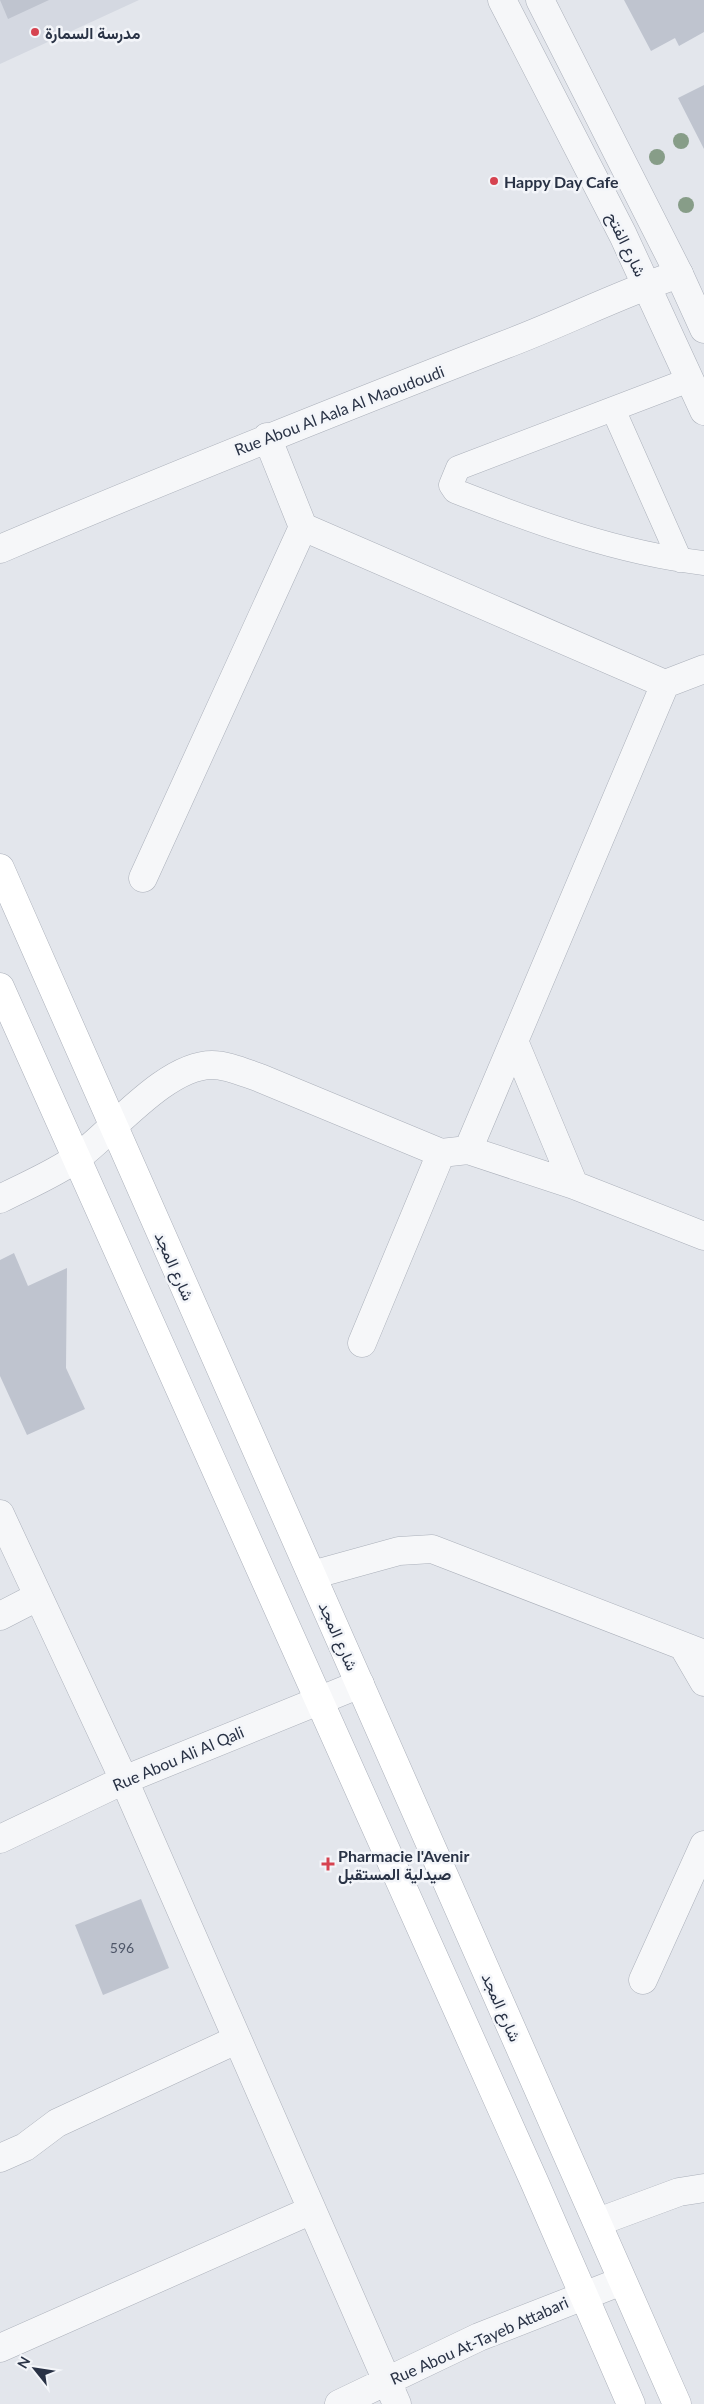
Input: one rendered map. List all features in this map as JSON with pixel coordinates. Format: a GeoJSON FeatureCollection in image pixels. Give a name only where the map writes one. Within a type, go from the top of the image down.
{"type":"FeatureCollection","features":[{"type":"Feature","properties":{"kind":"main road","name":"شارع المجد"},"geometry":{"type":"LineString","coordinates":[[0,868],[677,2404]]}},
{"type":"Feature","properties":{"kind":"main road"},"geometry":{"type":"LineString","coordinates":[[0,987],[631,2404]]}},
{"type":"Feature","properties":{"kind":"street","name":"شارع الفتح"},"geometry":{"type":"LineString","coordinates":[[502,0],[623,235],[704,412]]}},
{"type":"Feature","properties":{"kind":"street","name":"شارع الفتح"},"geometry":{"type":"LineString","coordinates":[[540,0],[679,274],[704,329]]}},
{"type":"Feature","properties":{"kind":"street","name":"Rue Abou Al Aala Al Maoudoudi"},"geometry":{"type":"LineString","coordinates":[[0,549],[267,437],[513,342],[646,285],[679,274]]}},
{"type":"Feature","properties":{"kind":"street"},"geometry":{"type":"LineString","coordinates":[[267,437],[303,527],[665,684],[704,670]]}},
{"type":"Feature","properties":{"kind":"street"},"geometry":{"type":"LineString","coordinates":[[143,878],[303,527]]}},
{"type":"Feature","properties":{"kind":"street"},"geometry":{"type":"LineString","coordinates":[[468,1150],[665,684]]}},
{"type":"Feature","properties":{"kind":"street"},"geometry":{"type":"LineString","coordinates":[[514,1041],[574,1185]]}},
{"type":"Feature","properties":{"kind":"street"},"geometry":{"type":"LineString","coordinates":[[0,1199],[77,1158],[161,1085],[187,1071],[211,1065],[260,1078],[441,1153],[468,1150],[574,1185],[704,1236]]}},
{"type":"Feature","properties":{"kind":"street"},"geometry":{"type":"LineString","coordinates":[[362,1343],[441,1153]]}},
{"type":"Feature","properties":{"kind":"street"},"geometry":{"type":"LineString","coordinates":[[0,1514],[37,1597],[124,1780],[236,2040],[392,2392]]}},
{"type":"Feature","properties":{"kind":"street"},"geometry":{"type":"LineString","coordinates":[[312,1575],[399,1551],[432,1549],[693,1650],[704,1682]]}},
{"type":"Feature","properties":{"kind":"street"},"geometry":{"type":"LineString","coordinates":[[0,1616],[37,1597]]}},
{"type":"Feature","properties":{"kind":"street","name":"Rue Abou Ali Al Qali"},"geometry":{"type":"LineString","coordinates":[[0,1839],[124,1780],[360,1684]]}},
{"type":"Feature","properties":{"kind":"street"},"geometry":{"type":"LineString","coordinates":[[643,1980],[704,1845]]}},
{"type":"Feature","properties":{"kind":"street"},"geometry":{"type":"LineString","coordinates":[[0,2158],[25,2147],[57,2123],[236,2040]]}},
{"type":"Feature","properties":{"kind":"street"},"geometry":{"type":"LineString","coordinates":[[598,2222],[679,2192],[704,2188]]}},
{"type":"Feature","properties":{"kind":"street"},"geometry":{"type":"LineString","coordinates":[[0,2348],[312,2210]]}},
{"type":"Feature","properties":{"kind":"street","name":"Rue Abou At-Tayeb Attabari"},"geometry":{"type":"LineString","coordinates":[[339,2404],[392,2392],[479,2337],[622,2281]]}},
{"type":"Feature","properties":{"kind":"lane"},"geometry":{"type":"LineString","coordinates":[[689,380],[458,468],[451,485],[455,491],[560,529],[616,546],[680,560],[704,563]]}},
{"type":"Feature","properties":{"kind":"lane"},"geometry":{"type":"LineString","coordinates":[[613,409],[680,560]]}},
{"type":"Feature","properties":{"kind":"shaded area","name":"مدرسة السمارة"},"geometry":{"type":"Polygon","coordinates":[[[0,0],[139,0],[0,64],[0,0]]]}},
{"type":"Feature","properties":{"kind":"building"},"geometry":{"type":"Polygon","coordinates":[[[0,0],[49,0],[8,19],[0,0]]]}},
{"type":"Feature","properties":{"kind":"building"},"geometry":{"type":"Polygon","coordinates":[[[624,0],[704,0],[704,32],[679,46],[675,38],[651,51],[624,0]]]}},
{"type":"Feature","properties":{"kind":"building"},"geometry":{"type":"Polygon","coordinates":[[[704,85],[704,149],[678,98],[704,85]]]}},
{"type":"Feature","properties":{"kind":"building"},"geometry":{"type":"Polygon","coordinates":[[[14,1253],[28,1286],[67,1268],[66,1368],[85,1409],[27,1435],[0,1376],[0,1260],[14,1253]]]}},
{"type":"Feature","properties":{"kind":"building"},"geometry":{"type":"Polygon","coordinates":[[[141,1899],[169,1968],[103,1995],[75,1925],[141,1899]]]}},
{"type":"Feature","properties":{"kind":"place","name":"مدرسة السمارة"},"geometry":{"type":"Point","coordinates":[35,32]}},
{"type":"Feature","properties":{"kind":"place","name":"Happy Day Cafe"},"geometry":{"type":"Point","coordinates":[494,181]}},
{"type":"Feature","properties":{"kind":"place","name":"Pharmacie l'Avenir صيدلية المستقبل"},"geometry":{"type":"Point","coordinates":[328,1864]}}]}
